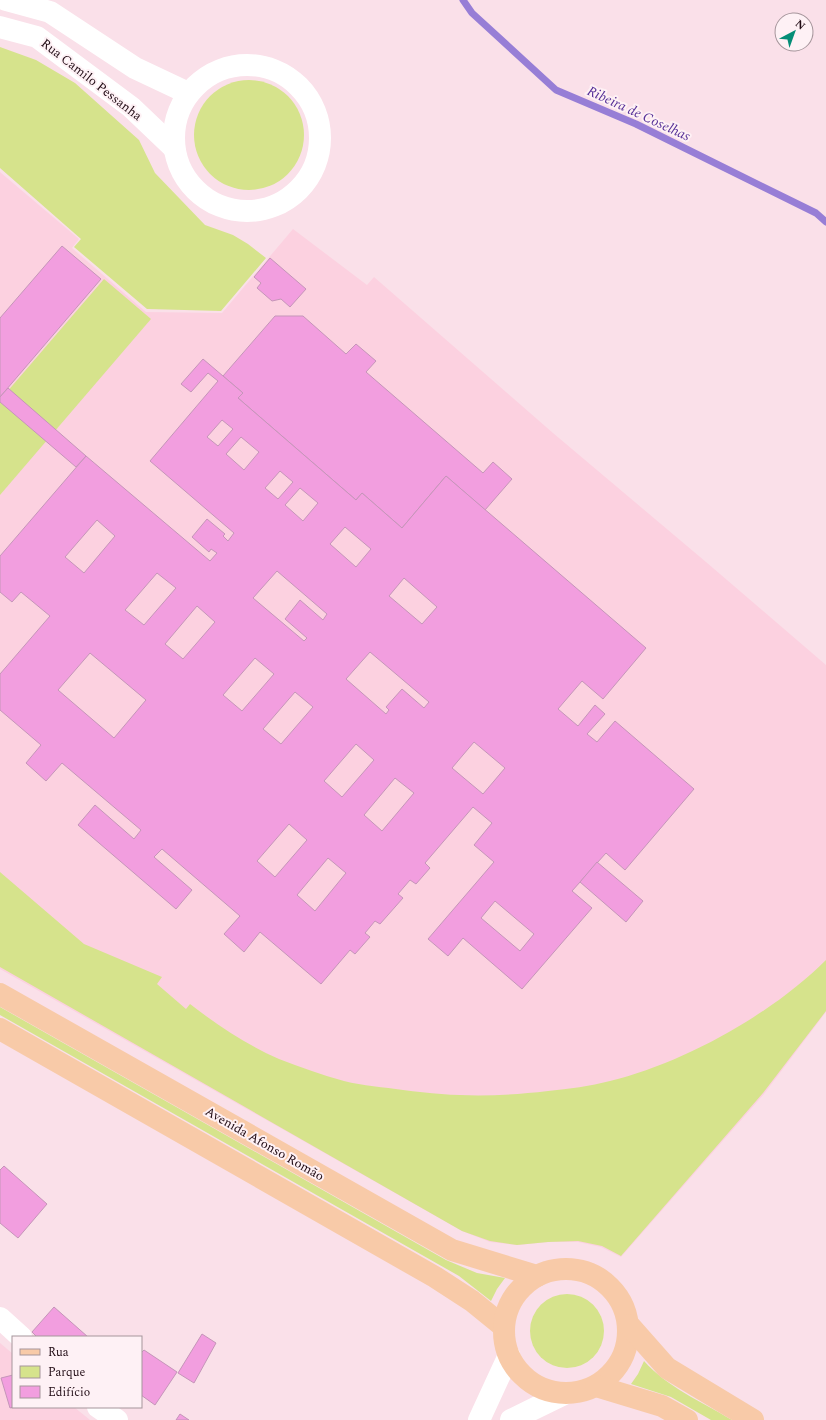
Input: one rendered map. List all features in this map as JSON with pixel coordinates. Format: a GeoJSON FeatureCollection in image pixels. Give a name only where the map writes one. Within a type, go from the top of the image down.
{"type":"FeatureCollection","features":[{"type":"Feature","properties":{"kind":"main road","name":"Avenida Afonso Romão"},"geometry":{"type":"LineString","coordinates":[[0,994],[452,1250],[537,1276]]}},
{"type":"Feature","properties":{"kind":"main road"},"geometry":{"type":"LineString","coordinates":[[0,1029],[435,1277],[472,1301],[504,1327]]}},
{"type":"Feature","properties":{"kind":"main road"},"geometry":{"type":"LineString","coordinates":[[556,1269],[576,1269],[596,1276],[612,1288],[623,1305],[629,1325],[628,1343],[622,1361],[611,1376],[596,1386],[581,1392],[564,1394],[548,1391],[534,1384],[521,1374],[509,1355],[505,1344],[504,1327],[507,1312],[513,1297],[524,1285],[537,1276],[556,1269]]}},
{"type":"Feature","properties":{"kind":"main road"},"geometry":{"type":"LineString","coordinates":[[629,1325],[667,1368],[753,1420]]}},
{"type":"Feature","properties":{"kind":"main road"},"geometry":{"type":"LineString","coordinates":[[596,1386],[662,1406],[687,1420]]}},
{"type":"Feature","properties":{"kind":"street"},"geometry":{"type":"LineString","coordinates":[[6,0],[50,12],[135,68],[188,93]]}},
{"type":"Feature","properties":{"kind":"street","name":"Rua Camilo Pessanha"},"geometry":{"type":"LineString","coordinates":[[0,27],[37,37],[131,107],[174,148]]}},
{"type":"Feature","properties":{"kind":"street"},"geometry":{"type":"LineString","coordinates":[[253,64],[277,70],[298,84],[312,104],[320,127],[320,152],[311,175],[295,194],[274,207],[250,212],[228,209],[208,201],[192,187],[180,169],[174,148],[174,129],[178,110],[188,93],[206,76],[228,66],[253,64]]}},
{"type":"Feature","properties":{"kind":"street"},"geometry":{"type":"LineString","coordinates":[[0,1318],[20,1336]]}},
{"type":"Feature","properties":{"kind":"street"},"geometry":{"type":"LineString","coordinates":[[479,1420],[509,1355]]}},
{"type":"Feature","properties":{"kind":"street"},"geometry":{"type":"LineString","coordinates":[[512,1420],[564,1394]]}},
{"type":"Feature","properties":{"kind":"street"},"geometry":{"type":"LineString","coordinates":[[99,1408],[116,1420]]}},
{"type":"Feature","properties":{"kind":"shaded area"},"geometry":{"type":"Polygon","coordinates":[[[0,172],[79,239],[72,248],[146,312],[222,313],[293,229],[367,285],[374,277],[553,433],[826,665],[826,1012],[764,1094],[621,1257],[601,1247],[578,1242],[548,1242],[517,1245],[490,1242],[462,1231],[0,969],[0,172]]]}},
{"type":"Feature","properties":{"kind":"shaded area"},"geometry":{"type":"Polygon","coordinates":[[[0,1343],[12,1353],[12,1408],[75,1408],[90,1420],[0,1420],[0,1343]]]}},
{"type":"Feature","properties":{"kind":"green space"},"geometry":{"type":"Polygon","coordinates":[[[0,47],[36,60],[75,83],[139,140],[155,173],[205,225],[233,235],[266,258],[221,311],[147,309],[74,247],[81,239],[0,168],[0,47]]]}},
{"type":"Feature","properties":{"kind":"green space"},"geometry":{"type":"Polygon","coordinates":[[[249,80],[270,84],[288,96],[300,114],[304,135],[300,156],[288,174],[270,186],[249,190],[228,186],[210,174],[198,156],[194,135],[198,114],[210,96],[228,84],[249,80]]]}},
{"type":"Feature","properties":{"kind":"green space"},"geometry":{"type":"Polygon","coordinates":[[[104,279],[151,319],[0,495],[0,400],[104,279]]]}},
{"type":"Feature","properties":{"kind":"green space"},"geometry":{"type":"Polygon","coordinates":[[[0,872],[84,944],[162,977],[157,984],[186,1009],[190,1004],[233,1034],[279,1059],[344,1081],[359,1084],[440,1094],[493,1095],[564,1089],[610,1081],[638,1073],[667,1062],[726,1034],[780,999],[826,960],[826,1011],[763,1093],[621,1256],[602,1246],[578,1241],[517,1245],[490,1241],[462,1231],[0,967],[0,872]]]}},
{"type":"Feature","properties":{"kind":"green space"},"geometry":{"type":"Polygon","coordinates":[[[0,1007],[446,1260],[477,1273],[505,1278],[491,1301],[459,1276],[0,1015],[0,1007]]]}},
{"type":"Feature","properties":{"kind":"green space"},"geometry":{"type":"Polygon","coordinates":[[[560,1294],[574,1294],[588,1300],[598,1310],[604,1324],[604,1338],[598,1352],[588,1362],[574,1368],[560,1368],[546,1362],[536,1352],[530,1338],[530,1324],[536,1310],[546,1300],[560,1294]]]}},
{"type":"Feature","properties":{"kind":"green space"},"geometry":{"type":"Polygon","coordinates":[[[644,1361],[663,1379],[732,1420],[711,1420],[671,1397],[631,1384],[644,1361]]]}},
{"type":"Feature","properties":{"kind":"building"},"geometry":{"type":"Polygon","coordinates":[[[62,246],[101,279],[0,397],[0,318],[62,246]]]}},
{"type":"Feature","properties":{"kind":"building"},"geometry":{"type":"Polygon","coordinates":[[[270,258],[306,289],[290,307],[281,299],[272,301],[257,288],[261,283],[254,277],[270,258]]]}},
{"type":"Feature","properties":{"kind":"building"},"geometry":{"type":"Polygon","coordinates":[[[275,316],[303,316],[346,354],[356,344],[376,361],[366,372],[483,473],[493,462],[512,479],[485,510],[446,476],[402,528],[362,493],[356,500],[238,398],[243,393],[223,376],[275,316]]]}},
{"type":"Feature","properties":{"kind":"building"},"geometry":{"type":"Polygon","coordinates":[[[203,359],[243,393],[238,398],[356,500],[362,493],[402,528],[446,476],[646,648],[603,699],[582,681],[558,709],[578,726],[595,705],[605,714],[587,734],[597,742],[615,721],[694,789],[625,870],[606,853],[572,891],[592,908],[522,989],[463,938],[448,956],[428,939],[494,862],[474,845],[492,823],[473,807],[425,863],[430,868],[416,884],[410,880],[398,894],[403,898],[380,924],[375,921],[365,933],[370,937],[355,954],[350,950],[321,984],[260,932],[244,952],[224,934],[240,916],[162,849],[154,857],[192,890],[176,909],[78,825],[95,805],[134,839],[141,830],[62,763],[46,781],[26,763],[41,745],[0,710],[0,674],[50,616],[21,592],[12,602],[0,592],[0,556],[86,456],[210,561],[217,553],[211,549],[209,552],[192,537],[207,519],[225,534],[223,536],[228,541],[234,533],[150,461],[218,381],[208,373],[191,392],[181,384],[203,359]],[[222,420],[207,437],[218,446],[233,429],[222,420]],[[241,437],[226,454],[244,470],[259,452],[241,437]],[[280,471],[265,488],[278,499],[293,482],[280,471]],[[300,488],[285,505],[303,521],[318,503],[300,488]],[[97,520],[65,557],[84,573],[115,536],[97,520]],[[345,527],[330,544],[356,567],[371,549],[345,527]],[[277,571],[253,598],[304,641],[307,638],[285,619],[300,600],[323,620],[327,614],[277,571]],[[157,573],[125,610],[144,625],[176,588],[157,573]],[[404,578],[389,596],[422,624],[437,607],[404,578]],[[197,606],[165,644],[183,659],[215,622],[197,606]],[[370,652],[346,679],[386,714],[389,710],[386,707],[402,689],[424,708],[429,702],[370,652]],[[90,653],[58,690],[114,738],[146,700],[90,653]],[[255,658],[223,695],[242,711],[274,674],[255,658]],[[295,692],[263,729],[281,744],[313,707],[295,692]],[[474,742],[452,768],[483,794],[505,768],[474,742]],[[356,744],[324,781],[342,797],[374,760],[356,744]],[[395,778],[364,815],[382,831],[414,793],[395,778]],[[289,824],[257,861],[275,877],[307,840],[289,824]],[[328,858],[297,895],[315,911],[346,873],[328,858]],[[495,901],[481,918],[520,951],[534,934],[495,901]]]}},
{"type":"Feature","properties":{"kind":"building"},"geometry":{"type":"Polygon","coordinates":[[[8,388],[86,456],[76,467],[0,402],[0,397],[8,388]]]}},
{"type":"Feature","properties":{"kind":"building"},"geometry":{"type":"Polygon","coordinates":[[[597,862],[643,901],[626,922],[580,882],[597,862]]]}},
{"type":"Feature","properties":{"kind":"building"},"geometry":{"type":"Polygon","coordinates":[[[4,1166],[47,1204],[18,1238],[0,1223],[0,1170],[4,1166]]]}},
{"type":"Feature","properties":{"kind":"building"},"geometry":{"type":"Polygon","coordinates":[[[54,1307],[87,1336],[36,1336],[32,1332],[54,1307]]]}},
{"type":"Feature","properties":{"kind":"building"},"geometry":{"type":"Polygon","coordinates":[[[202,1334],[216,1343],[194,1383],[178,1373],[202,1334]]]}},
{"type":"Feature","properties":{"kind":"building"},"geometry":{"type":"Polygon","coordinates":[[[144,1350],[177,1372],[155,1405],[142,1396],[142,1352],[144,1350]]]}},
{"type":"Feature","properties":{"kind":"building"},"geometry":{"type":"Polygon","coordinates":[[[12,1375],[12,1407],[10,1408],[1,1378],[12,1375]]]}},
{"type":"Feature","properties":{"kind":"building"},"geometry":{"type":"Polygon","coordinates":[[[180,1414],[189,1420],[176,1420],[180,1414]]]}},
{"type":"Feature","properties":{"kind":"waterway","name":"Ribeira de Coselhas"},"geometry":{"type":"LineString","coordinates":[[463,0],[472,13],[556,90],[636,124],[816,213],[826,222]]}}]}
